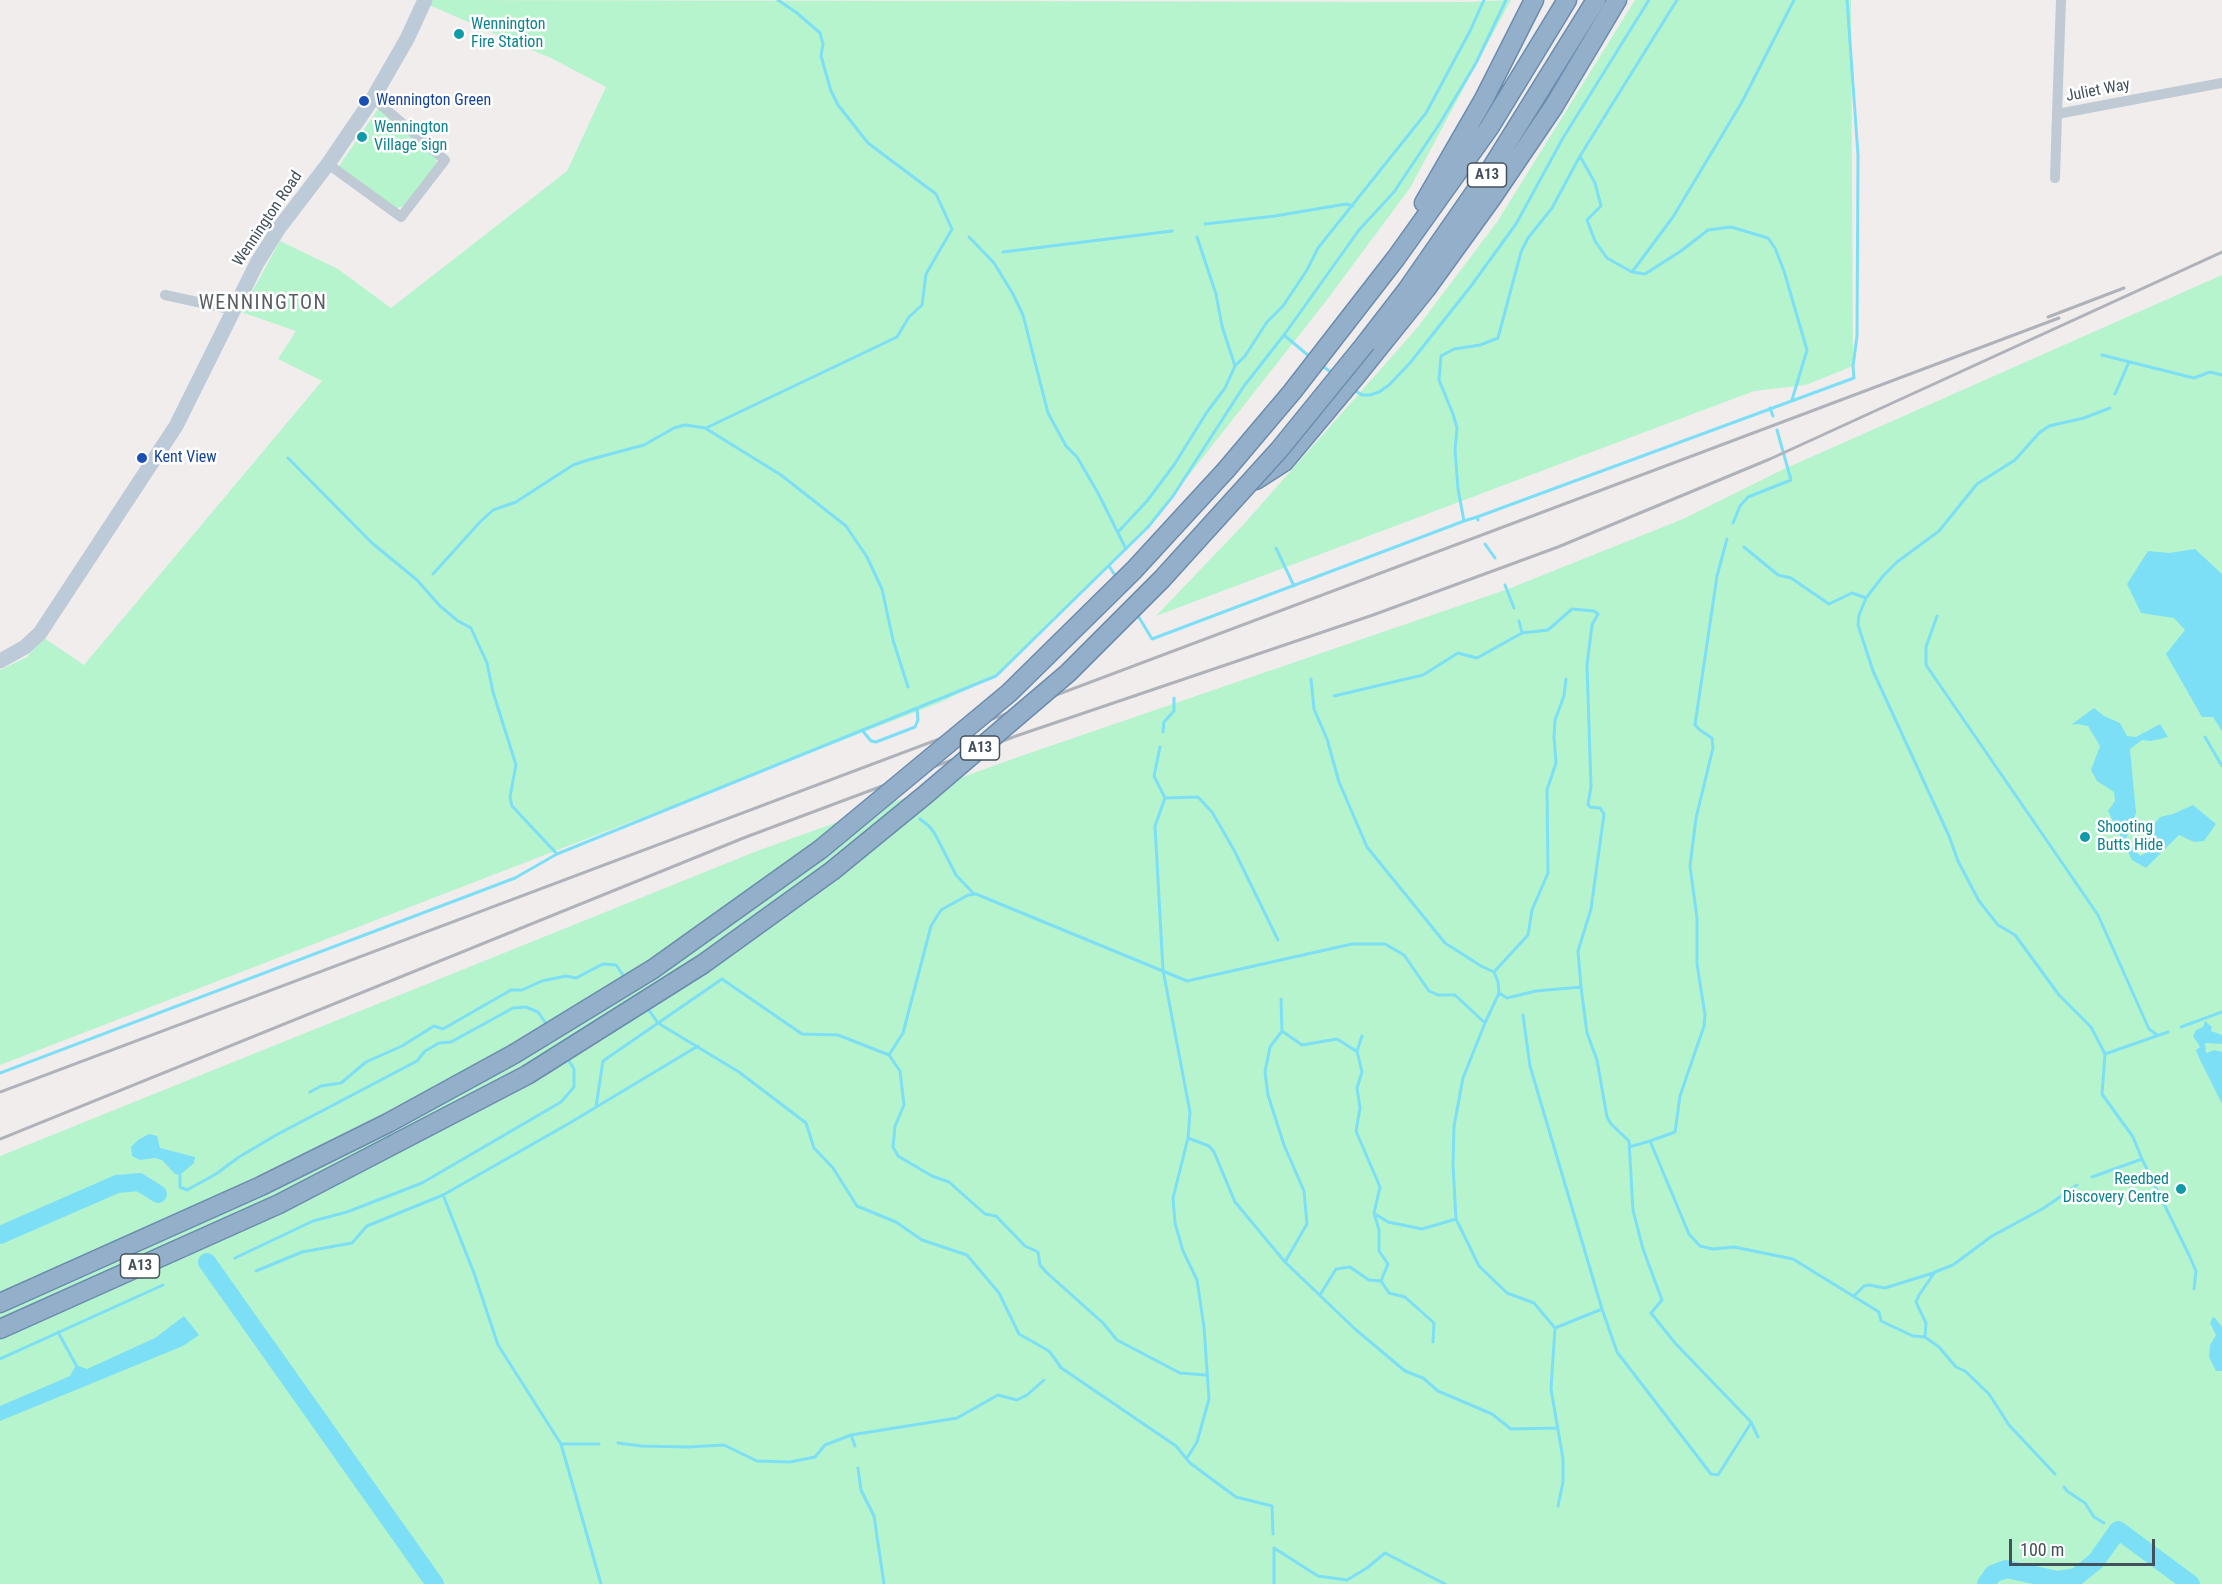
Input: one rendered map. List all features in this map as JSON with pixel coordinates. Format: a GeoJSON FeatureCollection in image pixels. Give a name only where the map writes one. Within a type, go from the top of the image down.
{"type":"FeatureCollection","features":[{"type":"Feature","properties":{"kind":"highway"},"geometry":{"type":"LineString","coordinates":[[1396,258],[1430,191],[1484,99],[1534,0]]}},
{"type":"Feature","properties":{"kind":"highway","name":"A13"},"geometry":{"type":"LineString","coordinates":[[0,1303],[261,1186],[388,1123],[514,1054],[653,969],[821,849],[1009,693],[1134,570],[1219,479],[1292,392],[1396,258],[1489,128],[1567,0]]}},
{"type":"Feature","properties":{"kind":"highway","name":"A13"},"geometry":{"type":"LineString","coordinates":[[0,1329],[279,1204],[527,1075],[703,964],[832,871],[925,795],[1068,672],[1162,579],[1371,347],[1407,290],[1489,172],[1596,0]]}},
{"type":"Feature","properties":{"kind":"highway"},"geometry":{"type":"LineString","coordinates":[[1489,172],[1559,82],[1616,0]]}},
{"type":"Feature","properties":{"kind":"highway"},"geometry":{"type":"LineString","coordinates":[[1371,347],[1426,289],[1491,199],[1554,106],[1616,0]]}},
{"type":"Feature","properties":{"kind":"main road","name":"Wennington Road"},"geometry":{"type":"LineString","coordinates":[[0,661],[14,655],[34,640],[176,426],[257,264],[279,228],[328,164],[373,98],[402,49],[424,0]]}},
{"type":"Feature","properties":{"kind":"street","name":"Juliet Way"},"geometry":{"type":"LineString","coordinates":[[2061,0],[2057,114],[2222,83]]}},
{"type":"Feature","properties":{"kind":"street"},"geometry":{"type":"LineString","coordinates":[[328,164],[401,217],[445,160],[373,98]]}},
{"type":"Feature","properties":{"kind":"street"},"geometry":{"type":"LineString","coordinates":[[2055,178],[2057,114]]}},
{"type":"Feature","properties":{"kind":"street"},"geometry":{"type":"LineString","coordinates":[[165,295],[234,310]]}},
{"type":"Feature","properties":{"kind":"green space"},"geometry":{"type":"Polygon","coordinates":[[[431,0],[1465,2],[1511,0],[1410,188],[1323,305],[1148,527],[996,676],[939,703],[0,1065],[0,670],[27,657],[44,638],[84,665],[322,381],[278,359],[296,331],[241,312],[280,241],[338,269],[391,308],[567,171],[606,87],[553,59],[429,5],[431,0]]]}},
{"type":"Feature","properties":{"kind":"green space"},"geometry":{"type":"Polygon","coordinates":[[[1635,0],[1851,0],[1853,366],[1806,385],[1754,391],[1156,616],[1243,525],[1417,328],[1497,222],[1635,0]]]}},
{"type":"Feature","properties":{"kind":"green space"},"geometry":{"type":"Polygon","coordinates":[[[380,106],[437,158],[436,164],[404,206],[397,208],[337,169],[380,106]]]}},
{"type":"Feature","properties":{"kind":"green space"},"geometry":{"type":"Polygon","coordinates":[[[2222,275],[2222,1584],[0,1584],[0,1156],[757,851],[1021,756],[1508,589],[1683,519],[1784,469],[2222,275]]]}},
{"type":"Feature","properties":{"kind":"water"},"geometry":{"type":"Polygon","coordinates":[[[2195,549],[2222,574],[2222,731],[2213,717],[2202,717],[2166,654],[2185,630],[2174,618],[2141,613],[2127,584],[2148,551],[2169,553],[2195,549]]]}},
{"type":"Feature","properties":{"kind":"water"},"geometry":{"type":"Polygon","coordinates":[[[2094,708],[2104,716],[2120,723],[2127,736],[2136,737],[2160,724],[2168,737],[2151,741],[2142,740],[2130,749],[2136,813],[2126,839],[2140,856],[2152,850],[2146,834],[2160,817],[2193,805],[2216,824],[2204,841],[2194,842],[2179,835],[2146,868],[2132,860],[2108,811],[2115,801],[2114,792],[2097,781],[2091,770],[2100,746],[2088,726],[2071,725],[2094,708]]]}},
{"type":"Feature","properties":{"kind":"water"},"geometry":{"type":"Polygon","coordinates":[[[2205,1021],[2212,1027],[2211,1031],[2222,1035],[2222,1044],[2205,1043],[2206,1053],[2214,1050],[2222,1052],[2222,1104],[2200,1060],[2196,1050],[2200,1047],[2193,1036],[2196,1030],[2203,1027],[2205,1021]]]}},
{"type":"Feature","properties":{"kind":"water"},"geometry":{"type":"Polygon","coordinates":[[[149,1134],[157,1136],[160,1148],[195,1157],[194,1163],[180,1175],[175,1174],[162,1160],[155,1158],[140,1160],[132,1156],[131,1147],[149,1134]]]}},
{"type":"Feature","properties":{"kind":"water"},"geometry":{"type":"Polygon","coordinates":[[[184,1316],[199,1335],[183,1346],[0,1421],[0,1406],[70,1376],[76,1365],[87,1369],[155,1338],[184,1316]]]}},
{"type":"Feature","properties":{"kind":"water"},"geometry":{"type":"Polygon","coordinates":[[[2213,1317],[2222,1327],[2222,1371],[2216,1371],[2209,1357],[2210,1345],[2216,1335],[2210,1323],[2213,1317]]]}},
{"type":"Feature","properties":{"kind":"waterway"},"geometry":{"type":"LineString","coordinates":[[706,428],[897,337],[909,317],[922,305],[926,274],[952,229],[936,194],[868,143],[838,105],[831,91],[821,56],[823,44],[820,33],[778,0]]}},
{"type":"Feature","properties":{"kind":"waterway"},"geometry":{"type":"LineString","coordinates":[[1118,532],[1147,501],[1174,465],[1225,388],[1235,366],[1245,356],[1267,322],[1283,306],[1307,270],[1318,248],[1426,113],[1484,0]]}},
{"type":"Feature","properties":{"kind":"waterway"},"geometry":{"type":"LineString","coordinates":[[0,1073],[515,878],[557,854],[996,676],[1148,527],[1173,496],[1244,386],[1284,335],[1359,230],[1394,192],[1440,123],[1476,63],[1506,0]]}},
{"type":"Feature","properties":{"kind":"waterway"},"geometry":{"type":"LineString","coordinates":[[1354,390],[1362,395],[1370,395],[1389,385],[1410,363],[1471,286],[1516,224],[1563,138],[1649,0]]}},
{"type":"Feature","properties":{"kind":"waterway"},"geometry":{"type":"LineString","coordinates":[[1478,520],[1477,517],[1464,521],[1458,489],[1455,450],[1457,428],[1439,380],[1441,356],[1454,349],[1480,345],[1498,338],[1521,252],[1528,238],[1552,208],[1580,156],[1677,0]]}},
{"type":"Feature","properties":{"kind":"waterway"},"geometry":{"type":"LineString","coordinates":[[1632,272],[1673,217],[1742,102],[1794,0]]}},
{"type":"Feature","properties":{"kind":"waterway"},"geometry":{"type":"LineString","coordinates":[[1477,517],[1854,378],[1853,366],[1857,336],[1858,155],[1847,0]]}},
{"type":"Feature","properties":{"kind":"waterway"},"geometry":{"type":"LineString","coordinates":[[1580,156],[1595,183],[1601,206],[1587,220],[1595,241],[1607,258],[1632,272],[1645,274],[1708,230],[1731,227],[1768,238],[1775,248],[1784,271],[1807,350],[1792,400]]}},
{"type":"Feature","properties":{"kind":"waterway"},"geometry":{"type":"LineString","coordinates":[[1205,224],[1275,216],[1346,204],[1353,206]]}},
{"type":"Feature","properties":{"kind":"waterway"},"geometry":{"type":"LineString","coordinates":[[1003,252],[1172,231]]}},
{"type":"Feature","properties":{"kind":"waterway"},"geometry":{"type":"LineString","coordinates":[[969,237],[994,263],[1013,294],[1023,315],[1048,413],[1066,446],[1077,457],[1098,493],[1126,549]]}},
{"type":"Feature","properties":{"kind":"waterway"},"geometry":{"type":"LineString","coordinates":[[1197,237],[1216,294],[1222,326],[1235,366]]}},
{"type":"Feature","properties":{"kind":"waterway"},"geometry":{"type":"LineString","coordinates":[[1284,335],[1310,357]]}},
{"type":"Feature","properties":{"kind":"waterway"},"geometry":{"type":"LineString","coordinates":[[2102,355],[2194,378],[2210,372],[2222,375]]}},
{"type":"Feature","properties":{"kind":"waterway"},"geometry":{"type":"LineString","coordinates":[[2115,394],[2129,362]]}},
{"type":"Feature","properties":{"kind":"waterway"},"geometry":{"type":"LineString","coordinates":[[1320,364],[1332,373]]}},
{"type":"Feature","properties":{"kind":"waterway"},"geometry":{"type":"LineString","coordinates":[[1770,408],[1773,416]]}},
{"type":"Feature","properties":{"kind":"waterway"},"geometry":{"type":"LineString","coordinates":[[2110,408],[2084,418],[2049,426],[2039,433],[2015,460],[1977,484],[1939,531],[1897,562],[1883,576],[1866,598],[1859,615],[1858,625],[1873,671],[1949,836],[1958,861],[1979,901],[1998,925],[2015,935],[2059,995],[2091,1027],[2105,1054],[2102,1094],[2133,1137],[2189,1255],[2196,1271],[2194,1289]]}},
{"type":"Feature","properties":{"kind":"waterway"},"geometry":{"type":"LineString","coordinates":[[433,574],[493,510],[516,502],[573,465],[644,445],[674,428],[685,425],[705,428],[781,475],[846,526],[867,557],[882,589],[893,640],[908,687]]}},
{"type":"Feature","properties":{"kind":"waterway"},"geometry":{"type":"LineString","coordinates":[[1733,523],[1740,506],[1748,497],[1791,480],[1777,430]]}},
{"type":"Feature","properties":{"kind":"waterway"},"geometry":{"type":"LineString","coordinates":[[288,458],[372,543],[417,580],[440,606],[458,621],[471,628],[487,663],[493,692],[516,765],[510,797],[512,806],[557,854]]}},
{"type":"Feature","properties":{"kind":"waterway"},"geometry":{"type":"LineString","coordinates":[[1137,614],[1152,639],[1464,521]]}},
{"type":"Feature","properties":{"kind":"waterway"},"geometry":{"type":"LineString","coordinates":[[1727,539],[1717,576],[1695,725],[1712,738],[1713,748],[1696,818],[1690,866],[1697,918],[1697,964],[1705,1015],[1704,1026],[1680,1096],[1675,1132],[1650,1141],[1689,1234],[1700,1246],[1713,1249],[1734,1247],[1793,1259],[1879,1312],[1881,1321],[1913,1336],[1925,1337],[1939,1347],[1956,1367],[1965,1371],[1989,1394],[2009,1425],[2055,1474]]}},
{"type":"Feature","properties":{"kind":"waterway"},"geometry":{"type":"LineString","coordinates":[[1485,544],[1495,558]]}},
{"type":"Feature","properties":{"kind":"waterway"},"geometry":{"type":"LineString","coordinates":[[1744,547],[1778,575],[1791,578],[1829,604],[1852,593],[1866,598]]}},
{"type":"Feature","properties":{"kind":"waterway"},"geometry":{"type":"LineString","coordinates":[[1276,548],[1294,586]]}},
{"type":"Feature","properties":{"kind":"waterway"},"geometry":{"type":"LineString","coordinates":[[1109,566],[1116,577]]}},
{"type":"Feature","properties":{"kind":"waterway"},"geometry":{"type":"LineString","coordinates":[[1505,585],[1514,608]]}},
{"type":"Feature","properties":{"kind":"waterway"},"geometry":{"type":"LineString","coordinates":[[1334,696],[1423,675],[1458,653],[1477,658],[1522,633],[1548,630],[1572,609],[1594,611],[1598,614],[1592,625],[1587,665],[1591,787],[1588,804],[1590,807],[1600,808],[1604,814],[1591,909],[1578,951],[1587,1033],[1597,1060],[1607,1117],[1629,1141],[1633,1210],[1643,1249],[1662,1300],[1651,1313],[1675,1343],[1751,1422],[1758,1437]]}},
{"type":"Feature","properties":{"kind":"waterway"},"geometry":{"type":"LineString","coordinates":[[1937,616],[1926,647],[1926,665],[2098,915],[2149,1029],[2157,1035]]}},
{"type":"Feature","properties":{"kind":"waterway"},"geometry":{"type":"LineString","coordinates":[[1519,621],[1522,633]]}},
{"type":"Feature","properties":{"kind":"waterway"},"geometry":{"type":"LineString","coordinates":[[1311,679],[1314,709],[1327,739],[1339,782],[1367,847],[1445,943],[1494,972],[1499,993],[1485,1023]]}},
{"type":"Feature","properties":{"kind":"waterway"},"geometry":{"type":"LineString","coordinates":[[1494,972],[1528,935],[1532,910],[1548,873],[1547,790],[1556,763],[1555,720],[1564,696],[1566,679]]}},
{"type":"Feature","properties":{"kind":"waterway"},"geometry":{"type":"LineString","coordinates":[[1163,732],[1164,722],[1174,711],[1174,698]]}},
{"type":"Feature","properties":{"kind":"waterway"},"geometry":{"type":"LineString","coordinates":[[862,730],[871,741],[876,742],[915,727],[918,720],[917,709]]}},
{"type":"Feature","properties":{"kind":"waterway"},"geometry":{"type":"LineString","coordinates":[[2205,737],[2222,766]]}},
{"type":"Feature","properties":{"kind":"waterway"},"geometry":{"type":"LineString","coordinates":[[1160,747],[1154,776],[1165,798],[1155,826],[1163,970],[1190,1112],[1188,1138],[1173,1198],[1175,1223],[1183,1251],[1197,1280],[1204,1327],[1209,1399],[1197,1442],[1187,1458]]}},
{"type":"Feature","properties":{"kind":"waterway"},"geometry":{"type":"LineString","coordinates":[[1165,798],[1198,797],[1212,812],[1234,850],[1278,940]]}},
{"type":"Feature","properties":{"kind":"waterway"},"geometry":{"type":"LineString","coordinates":[[920,819],[935,834],[956,875],[974,894]]}},
{"type":"Feature","properties":{"kind":"waterway"},"geometry":{"type":"LineString","coordinates":[[889,1055],[903,1033],[931,926],[941,910],[968,895],[976,894],[1187,981],[1352,944],[1385,944],[1404,955],[1429,991],[1438,995],[1455,995],[1485,1023],[1463,1078],[1454,1126],[1453,1165],[1456,1219],[1479,1266],[1507,1293],[1534,1303],[1555,1328],[1551,1389],[1563,1459],[1563,1482],[1558,1506]]}},
{"type":"Feature","properties":{"kind":"waterway"},"geometry":{"type":"LineString","coordinates":[[310,1092],[321,1086],[341,1083],[366,1062],[402,1046],[434,1026],[443,1029],[511,990],[522,990],[542,981],[566,976],[576,978],[603,964],[616,965],[626,979]]}},
{"type":"Feature","properties":{"kind":"waterway"},"geometry":{"type":"LineString","coordinates":[[596,1107],[603,1061],[722,979],[802,1034],[838,1035],[889,1055],[900,1071],[904,1105],[895,1126],[893,1147],[898,1156],[932,1176],[949,1182],[985,1214],[996,1216],[1025,1246],[1038,1252],[1040,1265],[1046,1272],[1103,1323],[1117,1340],[1180,1373],[1206,1375]]}},
{"type":"Feature","properties":{"kind":"waterway"},"geometry":{"type":"LineString","coordinates":[[1499,993],[1507,998],[1536,991],[1581,987]]}},
{"type":"Feature","properties":{"kind":"waterway"},"geometry":{"type":"LineString","coordinates":[[1281,999],[1282,1031],[1270,1047],[1265,1072],[1268,1095],[1284,1145],[1304,1191],[1307,1224],[1285,1262]]}},
{"type":"Feature","properties":{"kind":"waterway"},"geometry":{"type":"LineString","coordinates":[[646,1006],[658,1023],[739,1072],[806,1123],[814,1148],[833,1168],[857,1206],[896,1222],[922,1240],[967,1255],[999,1293],[1019,1334],[1049,1351],[1060,1366]]}},
{"type":"Feature","properties":{"kind":"waterway"},"geometry":{"type":"LineString","coordinates":[[180,1175],[180,1187],[187,1190],[278,1134],[417,1061],[425,1051],[439,1043],[451,1042],[513,1008],[526,1007],[538,1012],[547,1025]]}},
{"type":"Feature","properties":{"kind":"waterway"},"geometry":{"type":"LineString","coordinates":[[2181,1027],[2222,1012]]}},
{"type":"Feature","properties":{"kind":"waterway"},"geometry":{"type":"LineString","coordinates":[[1523,1015],[1530,1066],[1602,1309],[1617,1352],[1711,1474],[1718,1475],[1751,1423]]}},
{"type":"Feature","properties":{"kind":"waterway"},"geometry":{"type":"LineString","coordinates":[[1282,1031],[1302,1045],[1337,1039],[1356,1051]]}},
{"type":"Feature","properties":{"kind":"waterway"},"geometry":{"type":"LineString","coordinates":[[2105,1054],[2168,1032]]}},
{"type":"Feature","properties":{"kind":"waterway"},"geometry":{"type":"LineString","coordinates":[[1320,1295],[1336,1269],[1350,1267],[1369,1280],[1381,1281],[1388,1264],[1379,1251],[1379,1230],[1374,1213],[1380,1187],[1356,1131],[1360,1108],[1357,1088],[1362,1072],[1357,1051],[1362,1036]]}},
{"type":"Feature","properties":{"kind":"waterway"},"geometry":{"type":"LineString","coordinates":[[256,1271],[302,1252],[352,1243],[367,1226],[443,1195],[698,1046]]}},
{"type":"Feature","properties":{"kind":"waterway"},"geometry":{"type":"LineString","coordinates":[[235,1258],[313,1221],[347,1212],[422,1183],[561,1102],[574,1087],[574,1069],[566,1056]]}},
{"type":"Feature","properties":{"kind":"waterway"},"geometry":{"type":"LineString","coordinates":[[1188,1138],[1209,1146],[1214,1152],[1235,1202],[1285,1262],[1355,1329],[1405,1371],[1423,1378],[1438,1391],[1492,1414],[1511,1429],[1557,1428]]}},
{"type":"Feature","properties":{"kind":"waterway"},"geometry":{"type":"LineString","coordinates":[[1629,1147],[1650,1141]]}},
{"type":"Feature","properties":{"kind":"waterway"},"geometry":{"type":"LineString","coordinates":[[2092,1177],[2142,1159]]}},
{"type":"Feature","properties":{"kind":"waterway"},"geometry":{"type":"LineString","coordinates":[[0,1235],[117,1184],[139,1182],[158,1194]]}},
{"type":"Feature","properties":{"kind":"waterway"},"geometry":{"type":"LineString","coordinates":[[1925,1337],[1926,1323],[1916,1302],[1935,1272],[1953,1265],[1992,1236],[2044,1208],[2077,1185]]}},
{"type":"Feature","properties":{"kind":"waterway"},"geometry":{"type":"LineString","coordinates":[[443,1195],[474,1273],[498,1345],[561,1444],[601,1584]]}},
{"type":"Feature","properties":{"kind":"waterway"},"geometry":{"type":"LineString","coordinates":[[1375,1214],[1388,1222],[1422,1229],[1456,1219]]}},
{"type":"Feature","properties":{"kind":"waterway"},"geometry":{"type":"LineString","coordinates":[[207,1262],[435,1584]]}},
{"type":"Feature","properties":{"kind":"waterway"},"geometry":{"type":"LineString","coordinates":[[1854,1296],[1864,1286],[1885,1288],[1933,1273]]}},
{"type":"Feature","properties":{"kind":"waterway"},"geometry":{"type":"LineString","coordinates":[[1381,1281],[1389,1293],[1405,1297],[1434,1323],[1433,1342]]}},
{"type":"Feature","properties":{"kind":"waterway"},"geometry":{"type":"LineString","coordinates":[[0,1359],[163,1285]]}},
{"type":"Feature","properties":{"kind":"waterway"},"geometry":{"type":"LineString","coordinates":[[1555,1328],[1602,1309]]}},
{"type":"Feature","properties":{"kind":"waterway"},"geometry":{"type":"LineString","coordinates":[[58,1332],[76,1365]]}},
{"type":"Feature","properties":{"kind":"waterway"},"geometry":{"type":"LineString","coordinates":[[1060,1367],[1176,1446],[1190,1463],[1236,1497],[1272,1506],[1273,1534]]}},
{"type":"Feature","properties":{"kind":"waterway"},"geometry":{"type":"LineString","coordinates":[[618,1443],[688,1447],[724,1445],[757,1461],[790,1462],[815,1457],[825,1445],[851,1435],[957,1418],[998,1395],[1017,1400],[1027,1395],[1044,1380]]}},
{"type":"Feature","properties":{"kind":"waterway"},"geometry":{"type":"LineString","coordinates":[[851,1435],[855,1446]]}},
{"type":"Feature","properties":{"kind":"waterway"},"geometry":{"type":"LineString","coordinates":[[561,1444],[599,1444]]}},
{"type":"Feature","properties":{"kind":"waterway"},"geometry":{"type":"LineString","coordinates":[[858,1468],[861,1490],[874,1516],[884,1584]]}},
{"type":"Feature","properties":{"kind":"waterway"},"geometry":{"type":"LineString","coordinates":[[2064,1487],[2085,1503],[2094,1517],[2104,1523]]}},
{"type":"Feature","properties":{"kind":"waterway"},"geometry":{"type":"LineString","coordinates":[[1986,1584],[1993,1574],[2006,1569],[2058,1580],[2076,1577],[2096,1561],[2118,1530],[2191,1584]]}},
{"type":"Feature","properties":{"kind":"waterway"},"geometry":{"type":"LineString","coordinates":[[1274,1548],[1318,1576],[1347,1580],[1367,1568],[1385,1553],[1445,1584]]}},
{"type":"Feature","properties":{"kind":"waterway"},"geometry":{"type":"LineString","coordinates":[[1274,1548],[1274,1584]]}},
{"type":"Feature","properties":{"kind":"railway"},"geometry":{"type":"LineString","coordinates":[[0,1139],[746,837],[1016,736],[1373,615],[1558,547],[1770,459],[2222,252]]}},
{"type":"Feature","properties":{"kind":"railway"},"geometry":{"type":"LineString","coordinates":[[2048,317],[2124,288]]}},
{"type":"Feature","properties":{"kind":"railway"},"geometry":{"type":"LineString","coordinates":[[0,1092],[2059,318]]}},
{"type":"Feature","properties":{"kind":"place","name":"Wennington Fire Station"},"geometry":{"type":"Point","coordinates":[459,34]}},
{"type":"Feature","properties":{"kind":"place","name":"Wennington Green"},"geometry":{"type":"Point","coordinates":[364,101]}},
{"type":"Feature","properties":{"kind":"place","name":"Wennington Village sign"},"geometry":{"type":"Point","coordinates":[362,137]}},
{"type":"Feature","properties":{"kind":"place","name":"Kent View"},"geometry":{"type":"Point","coordinates":[142,458]}},
{"type":"Feature","properties":{"kind":"place","name":"Shooting Butts Hide"},"geometry":{"type":"Point","coordinates":[2085,837]}},
{"type":"Feature","properties":{"kind":"place","name":"Reedbed Discovery Centre"},"geometry":{"type":"Point","coordinates":[2181,1189]}},
{"type":"Feature","properties":{"kind":"district","name":"WENNINGTON"},"geometry":{"type":"Point","coordinates":[263,304]}}]}
